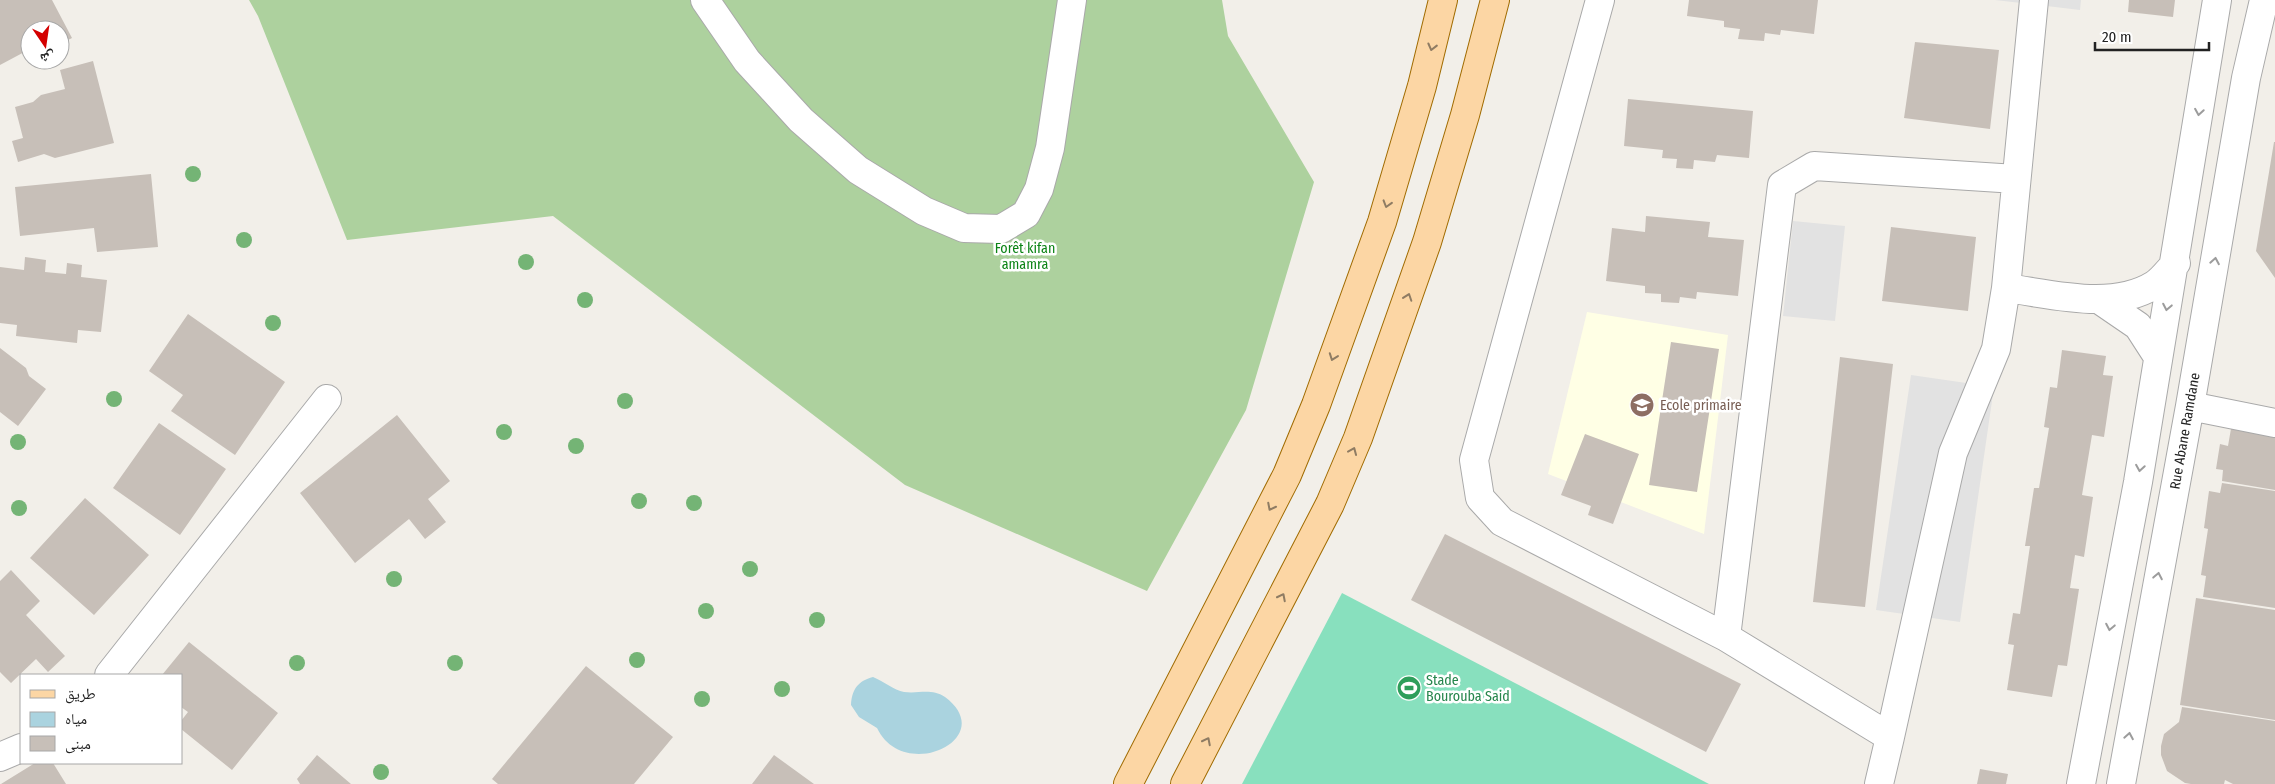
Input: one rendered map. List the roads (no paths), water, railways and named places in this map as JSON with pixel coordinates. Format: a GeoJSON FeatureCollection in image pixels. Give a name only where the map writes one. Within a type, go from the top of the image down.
{"type":"FeatureCollection","features":[{"type":"Feature","properties":{"kind":"main road"},"geometry":{"type":"LineString","coordinates":[[1128,784],[1287,475],[1316,405],[1382,222],[1422,86],[1443,0]]}},
{"type":"Feature","properties":{"kind":"main road"},"geometry":{"type":"LineString","coordinates":[[1185,784],[1330,504],[1358,438],[1427,242],[1465,115],[1495,0]]}},
{"type":"Feature","properties":{"kind":"street"},"geometry":{"type":"LineString","coordinates":[[705,0],[747,61],[801,120],[858,170],[924,211],[956,225],[964,228],[1001,229],[1026,214],[1039,189],[1050,148],[1072,0]]}},
{"type":"Feature","properties":{"kind":"street"},"geometry":{"type":"LineString","coordinates":[[1600,0],[1474,460],[1480,498],[1502,522],[1726,637],[1890,737]]}},
{"type":"Feature","properties":{"kind":"street"},"geometry":{"type":"LineString","coordinates":[[1879,784],[1953,453],[1996,350],[2006,288],[2034,0]]}},
{"type":"Feature","properties":{"kind":"street"},"geometry":{"type":"LineString","coordinates":[[2081,784],[2138,482],[2158,357],[2176,263],[2217,0]]}},
{"type":"Feature","properties":{"kind":"street","name":"Rue Abane Ramdane"},"geometry":{"type":"LineString","coordinates":[[2121,784],[2190,406],[2246,78],[2264,0]]}},
{"type":"Feature","properties":{"kind":"street"},"geometry":{"type":"LineString","coordinates":[[1726,637],[1782,185],[1814,166],[2016,179]]}},
{"type":"Feature","properties":{"kind":"street"},"geometry":{"type":"LineString","coordinates":[[2006,288],[2100,300],[2141,291],[2156,284],[2176,263]]}},
{"type":"Feature","properties":{"kind":"street"},"geometry":{"type":"LineString","coordinates":[[2100,300],[2138,326],[2158,357]]}},
{"type":"Feature","properties":{"kind":"street"},"geometry":{"type":"LineString","coordinates":[[110,674],[327,399]]}},
{"type":"Feature","properties":{"kind":"street"},"geometry":{"type":"LineString","coordinates":[[2190,406],[2275,424]]}},
{"type":"Feature","properties":{"kind":"street"},"geometry":{"type":"LineString","coordinates":[[0,757],[20,748]]}},
{"type":"Feature","properties":{"kind":"water"},"geometry":{"type":"Polygon","coordinates":[[[873,677],[904,692],[930,692],[945,697],[959,712],[961,727],[955,740],[942,749],[925,754],[907,753],[890,744],[877,728],[859,717],[851,705],[854,690],[857,686],[873,677]]]}},
{"type":"Feature","properties":{"kind":"place","name":"Ecole primaire"},"geometry":{"type":"Point","coordinates":[1642,405]}},
{"type":"Feature","properties":{"kind":"place","name":"Stade Bourouba Said"},"geometry":{"type":"Point","coordinates":[1409,688]}},
{"type":"Feature","properties":{"kind":"park label","name":"Forêt kifan amamra"},"geometry":{"type":"Point","coordinates":[1025,256]}}]}
